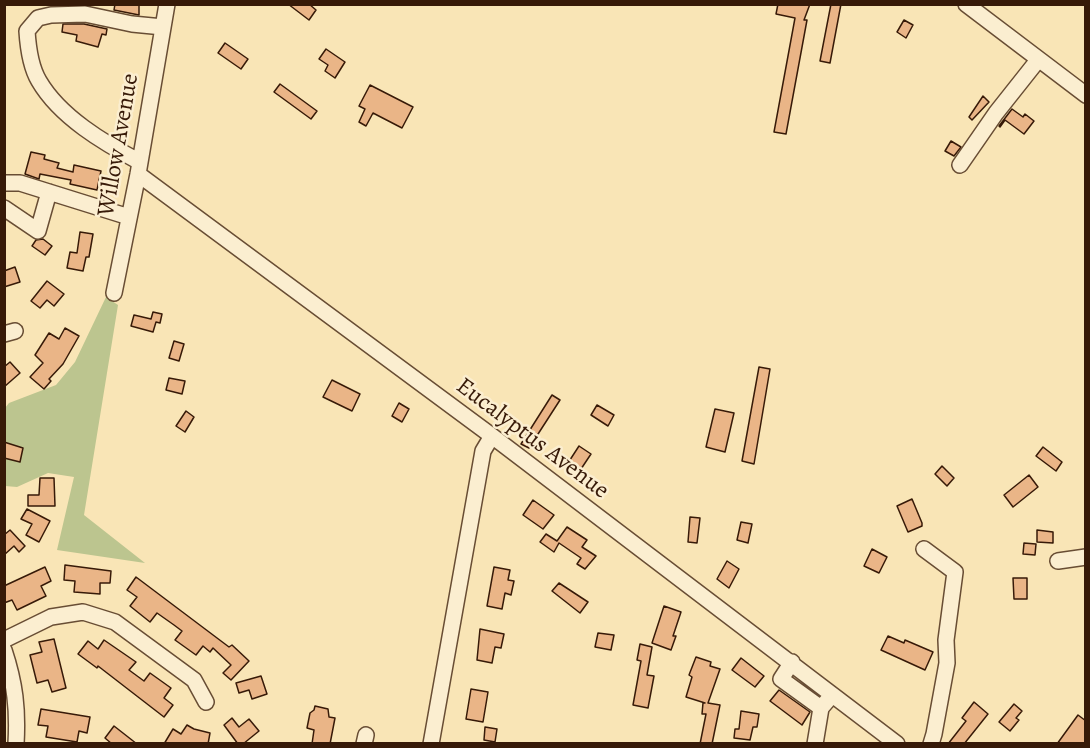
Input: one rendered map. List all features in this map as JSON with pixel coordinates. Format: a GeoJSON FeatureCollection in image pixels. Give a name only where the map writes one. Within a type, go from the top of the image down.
{"type":"FeatureCollection","features":[{"type":"Feature","properties":{"kind":"street","name":"Willow Avenue"},"geometry":{"type":"LineString","coordinates":[[114,293],[139,168],[167,4]]}},
{"type":"Feature","properties":{"kind":"street"},"geometry":{"type":"LineString","coordinates":[[966,4],[1086,95]]}},
{"type":"Feature","properties":{"kind":"street","name":"Eucalyptus Avenue"},"geometry":{"type":"LineString","coordinates":[[164,27],[132,24],[85,14],[51,15],[38,18],[27,31],[28,49],[38,79],[55,103],[897,744]]}},
{"type":"Feature","properties":{"kind":"street"},"geometry":{"type":"LineString","coordinates":[[960,165],[996,113],[1038,60]]}},
{"type":"Feature","properties":{"kind":"street"},"geometry":{"type":"LineString","coordinates":[[4,183],[20,183],[129,217]]}},
{"type":"Feature","properties":{"kind":"street"},"geometry":{"type":"LineString","coordinates":[[4,208],[38,231],[49,192]]}},
{"type":"Feature","properties":{"kind":"street"},"geometry":{"type":"LineString","coordinates":[[431,744],[483,452],[492,436]]}},
{"type":"Feature","properties":{"kind":"street"},"geometry":{"type":"LineString","coordinates":[[924,549],[955,572],[945,640],[947,663],[931,744]]}},
{"type":"Feature","properties":{"kind":"street"},"geometry":{"type":"LineString","coordinates":[[1058,561],[1086,557]]}},
{"type":"Feature","properties":{"kind":"street"},"geometry":{"type":"LineString","coordinates":[[4,640],[51,617],[83,612],[115,622],[194,680],[206,702]]}},
{"type":"Feature","properties":{"kind":"street"},"geometry":{"type":"LineString","coordinates":[[4,650],[14,679],[18,716],[15,744]]}},
{"type":"Feature","properties":{"kind":"street"},"geometry":{"type":"LineString","coordinates":[[792,662],[781,679],[821,708]]}},
{"type":"Feature","properties":{"kind":"street"},"geometry":{"type":"LineString","coordinates":[[815,744],[821,708],[832,694]]}},
{"type":"Feature","properties":{"kind":"green space"},"geometry":{"type":"Polygon","coordinates":[[[106,297],[118,305],[84,515],[145,563],[57,550],[74,477],[48,473],[17,487],[5,486],[5,408],[9,403],[56,385],[75,362],[106,297]]]}},
{"type":"Feature","properties":{"kind":"building"},"geometry":{"type":"Polygon","coordinates":[[[115,4],[139,4],[139,15],[114,10],[115,4]]]}},
{"type":"Feature","properties":{"kind":"building"},"geometry":{"type":"Polygon","coordinates":[[[288,4],[309,4],[316,10],[309,20],[288,4]]]}},
{"type":"Feature","properties":{"kind":"building"},"geometry":{"type":"Polygon","coordinates":[[[778,4],[810,4],[804,20],[807,20],[786,134],[774,132],[795,18],[776,14],[778,4]]]}},
{"type":"Feature","properties":{"kind":"building"},"geometry":{"type":"Polygon","coordinates":[[[831,4],[841,4],[830,63],[820,61],[831,4]]]}},
{"type":"Feature","properties":{"kind":"building"},"geometry":{"type":"Polygon","coordinates":[[[904,20],[913,25],[906,38],[897,32],[904,20]]]}},
{"type":"Feature","properties":{"kind":"building"},"geometry":{"type":"Polygon","coordinates":[[[63,24],[84,24],[107,29],[106,35],[102,34],[98,47],[76,41],[77,35],[62,32],[63,24]]]}},
{"type":"Feature","properties":{"kind":"building"},"geometry":{"type":"Polygon","coordinates":[[[225,43],[248,59],[241,69],[218,53],[225,43]]]}},
{"type":"Feature","properties":{"kind":"building"},"geometry":{"type":"Polygon","coordinates":[[[326,49],[345,62],[335,78],[325,71],[328,65],[319,59],[326,49]]]}},
{"type":"Feature","properties":{"kind":"building"},"geometry":{"type":"Polygon","coordinates":[[[280,84],[317,111],[311,119],[274,92],[280,84]]]}},
{"type":"Feature","properties":{"kind":"building"},"geometry":{"type":"Polygon","coordinates":[[[370,85],[413,107],[402,128],[373,113],[366,126],[359,122],[365,109],[359,106],[370,85]]]}},
{"type":"Feature","properties":{"kind":"building"},"geometry":{"type":"Polygon","coordinates":[[[983,96],[989,102],[972,120],[969,117],[983,96]]]}},
{"type":"Feature","properties":{"kind":"building"},"geometry":{"type":"Polygon","coordinates":[[[1012,109],[1023,117],[1025,114],[1034,121],[1024,134],[1005,120],[999,126],[1012,109]]]}},
{"type":"Feature","properties":{"kind":"building"},"geometry":{"type":"Polygon","coordinates":[[[951,141],[961,147],[954,156],[945,151],[951,141]]]}},
{"type":"Feature","properties":{"kind":"building"},"geometry":{"type":"Polygon","coordinates":[[[31,152],[45,155],[44,159],[59,163],[57,168],[73,172],[74,165],[101,171],[97,190],[70,184],[71,180],[40,174],[39,179],[25,174],[31,152]]]}},
{"type":"Feature","properties":{"kind":"building"},"geometry":{"type":"Polygon","coordinates":[[[80,232],[93,234],[89,257],[86,257],[83,271],[67,268],[70,252],[77,253],[80,232]]]}},
{"type":"Feature","properties":{"kind":"building"},"geometry":{"type":"Polygon","coordinates":[[[43,239],[52,246],[45,255],[32,246],[36,240],[43,239]]]}},
{"type":"Feature","properties":{"kind":"building"},"geometry":{"type":"Polygon","coordinates":[[[15,267],[20,282],[4,287],[4,271],[15,267]]]}},
{"type":"Feature","properties":{"kind":"building"},"geometry":{"type":"Polygon","coordinates":[[[47,281],[64,294],[54,306],[47,300],[40,308],[31,301],[47,281]]]}},
{"type":"Feature","properties":{"kind":"building"},"geometry":{"type":"Polygon","coordinates":[[[153,312],[162,314],[160,323],[156,322],[153,332],[131,326],[134,315],[151,319],[153,312]]]}},
{"type":"Feature","properties":{"kind":"building"},"geometry":{"type":"Polygon","coordinates":[[[65,328],[79,336],[63,364],[49,379],[51,381],[44,389],[30,377],[43,363],[35,355],[49,333],[59,339],[65,328]]]}},
{"type":"Feature","properties":{"kind":"building"},"geometry":{"type":"Polygon","coordinates":[[[174,341],[184,344],[179,361],[169,358],[174,341]]]}},
{"type":"Feature","properties":{"kind":"building"},"geometry":{"type":"Polygon","coordinates":[[[10,362],[20,373],[4,387],[4,367],[10,362]]]}},
{"type":"Feature","properties":{"kind":"building"},"geometry":{"type":"Polygon","coordinates":[[[759,367],[770,369],[754,464],[742,461],[759,367]]]}},
{"type":"Feature","properties":{"kind":"building"},"geometry":{"type":"Polygon","coordinates":[[[169,378],[185,381],[182,394],[166,390],[169,378]]]}},
{"type":"Feature","properties":{"kind":"building"},"geometry":{"type":"Polygon","coordinates":[[[332,380],[360,394],[352,411],[323,397],[332,380]]]}},
{"type":"Feature","properties":{"kind":"building"},"geometry":{"type":"Polygon","coordinates":[[[552,395],[560,400],[529,448],[521,444],[552,395]]]}},
{"type":"Feature","properties":{"kind":"building"},"geometry":{"type":"Polygon","coordinates":[[[399,403],[409,409],[402,422],[392,416],[399,403]]]}},
{"type":"Feature","properties":{"kind":"building"},"geometry":{"type":"Polygon","coordinates":[[[597,405],[614,415],[608,426],[591,415],[597,405]]]}},
{"type":"Feature","properties":{"kind":"building"},"geometry":{"type":"Polygon","coordinates":[[[715,409],[734,413],[725,452],[706,447],[715,409]]]}},
{"type":"Feature","properties":{"kind":"building"},"geometry":{"type":"Polygon","coordinates":[[[186,411],[194,417],[185,432],[176,426],[186,411]]]}},
{"type":"Feature","properties":{"kind":"building"},"geometry":{"type":"Polygon","coordinates":[[[4,442],[23,448],[20,462],[4,458],[4,442]]]}},
{"type":"Feature","properties":{"kind":"building"},"geometry":{"type":"Polygon","coordinates":[[[579,446],[591,454],[581,469],[578,467],[574,472],[566,466],[579,446]]]}},
{"type":"Feature","properties":{"kind":"building"},"geometry":{"type":"Polygon","coordinates":[[[1043,447],[1062,462],[1056,471],[1036,456],[1043,447]]]}},
{"type":"Feature","properties":{"kind":"building"},"geometry":{"type":"Polygon","coordinates":[[[942,466],[954,478],[947,486],[935,474],[942,466]]]}},
{"type":"Feature","properties":{"kind":"building"},"geometry":{"type":"Polygon","coordinates":[[[1029,475],[1038,487],[1013,507],[1004,495],[1029,475]]]}},
{"type":"Feature","properties":{"kind":"building"},"geometry":{"type":"Polygon","coordinates":[[[40,478],[54,478],[55,506],[28,506],[28,495],[39,495],[40,478]]]}},
{"type":"Feature","properties":{"kind":"building"},"geometry":{"type":"Polygon","coordinates":[[[912,499],[922,526],[908,532],[897,506],[912,499]]]}},
{"type":"Feature","properties":{"kind":"building"},"geometry":{"type":"Polygon","coordinates":[[[533,500],[554,515],[543,529],[523,515],[533,500]]]}},
{"type":"Feature","properties":{"kind":"building"},"geometry":{"type":"Polygon","coordinates":[[[27,509],[50,521],[39,542],[26,535],[32,524],[21,519],[27,509]]]}},
{"type":"Feature","properties":{"kind":"building"},"geometry":{"type":"Polygon","coordinates":[[[690,517],[700,518],[697,543],[688,542],[690,517]]]}},
{"type":"Feature","properties":{"kind":"building"},"geometry":{"type":"Polygon","coordinates":[[[741,522],[752,524],[748,543],[737,540],[741,522]]]}},
{"type":"Feature","properties":{"kind":"building"},"geometry":{"type":"Polygon","coordinates":[[[567,527],[587,540],[582,547],[596,556],[585,569],[577,564],[581,558],[559,543],[554,552],[540,542],[546,534],[557,541],[567,527]]]}},
{"type":"Feature","properties":{"kind":"building"},"geometry":{"type":"Polygon","coordinates":[[[10,530],[25,546],[19,552],[14,546],[4,555],[4,535],[10,530]]]}},
{"type":"Feature","properties":{"kind":"building"},"geometry":{"type":"Polygon","coordinates":[[[1037,530],[1053,532],[1053,543],[1037,542],[1037,530]]]}},
{"type":"Feature","properties":{"kind":"building"},"geometry":{"type":"Polygon","coordinates":[[[1024,543],[1036,544],[1035,555],[1023,554],[1024,543]]]}},
{"type":"Feature","properties":{"kind":"building"},"geometry":{"type":"Polygon","coordinates":[[[872,549],[887,557],[879,573],[864,566],[872,549]]]}},
{"type":"Feature","properties":{"kind":"building"},"geometry":{"type":"Polygon","coordinates":[[[727,561],[739,569],[729,588],[717,579],[727,561]]]}},
{"type":"Feature","properties":{"kind":"building"},"geometry":{"type":"Polygon","coordinates":[[[65,565],[111,571],[110,583],[100,583],[100,594],[74,592],[75,581],[64,580],[65,565]]]}},
{"type":"Feature","properties":{"kind":"building"},"geometry":{"type":"Polygon","coordinates":[[[45,567],[51,581],[41,586],[46,596],[17,610],[12,600],[4,603],[4,586],[45,567]]]}},
{"type":"Feature","properties":{"kind":"building"},"geometry":{"type":"Polygon","coordinates":[[[494,567],[510,570],[508,580],[514,581],[511,595],[505,593],[502,609],[487,606],[494,567]]]}},
{"type":"Feature","properties":{"kind":"building"},"geometry":{"type":"Polygon","coordinates":[[[136,577],[229,647],[232,645],[249,661],[231,680],[223,673],[231,665],[213,648],[210,652],[203,646],[196,655],[175,640],[182,631],[174,625],[157,613],[150,622],[130,606],[137,597],[127,590],[136,577]]]}},
{"type":"Feature","properties":{"kind":"building"},"geometry":{"type":"Polygon","coordinates":[[[1013,578],[1027,578],[1027,599],[1014,599],[1013,578]]]}},
{"type":"Feature","properties":{"kind":"building"},"geometry":{"type":"Polygon","coordinates":[[[559,583],[588,602],[580,613],[552,591],[559,583]]]}},
{"type":"Feature","properties":{"kind":"building"},"geometry":{"type":"Polygon","coordinates":[[[664,606],[681,612],[671,650],[652,643],[664,606]]]}},
{"type":"Feature","properties":{"kind":"building"},"geometry":{"type":"Polygon","coordinates":[[[480,629],[504,634],[501,648],[495,647],[492,663],[477,660],[480,629]]]}},
{"type":"Feature","properties":{"kind":"building"},"geometry":{"type":"Polygon","coordinates":[[[598,633],[614,635],[611,650],[595,647],[598,633]]]}},
{"type":"Feature","properties":{"kind":"building"},"geometry":{"type":"Polygon","coordinates":[[[888,636],[904,643],[905,640],[933,652],[925,670],[881,650],[888,636]]]}},
{"type":"Feature","properties":{"kind":"building"},"geometry":{"type":"Polygon","coordinates":[[[54,639],[66,688],[52,692],[48,680],[37,683],[30,655],[42,652],[39,642],[54,639]]]}},
{"type":"Feature","properties":{"kind":"building"},"geometry":{"type":"Polygon","coordinates":[[[104,640],[136,662],[129,670],[144,681],[150,673],[171,688],[164,698],[173,705],[164,717],[98,666],[97,668],[78,654],[88,641],[98,649],[104,640]]]}},
{"type":"Feature","properties":{"kind":"building"},"geometry":{"type":"Polygon","coordinates":[[[640,644],[652,647],[647,675],[654,676],[648,708],[633,705],[641,661],[637,660],[640,644]]]}},
{"type":"Feature","properties":{"kind":"building"},"geometry":{"type":"Polygon","coordinates":[[[696,657],[711,662],[710,666],[720,669],[708,703],[720,705],[712,744],[700,744],[706,714],[702,714],[703,703],[705,703],[686,697],[692,677],[689,675],[696,657]]]}},
{"type":"Feature","properties":{"kind":"building"},"geometry":{"type":"Polygon","coordinates":[[[741,658],[764,676],[755,687],[732,670],[741,658]]]}},
{"type":"Feature","properties":{"kind":"building"},"geometry":{"type":"Polygon","coordinates":[[[261,676],[267,694],[252,699],[249,690],[239,693],[236,683],[261,676]]]}},
{"type":"Feature","properties":{"kind":"building"},"geometry":{"type":"Polygon","coordinates":[[[471,689],[488,692],[483,722],[466,719],[471,689]]]}},
{"type":"Feature","properties":{"kind":"building"},"geometry":{"type":"Polygon","coordinates":[[[779,690],[810,712],[802,725],[770,701],[779,690]]]}},
{"type":"Feature","properties":{"kind":"building"},"geometry":{"type":"Polygon","coordinates":[[[974,702],[988,714],[964,744],[948,744],[966,721],[962,718],[974,702]]]}},
{"type":"Feature","properties":{"kind":"building"},"geometry":{"type":"Polygon","coordinates":[[[1014,704],[1022,711],[1016,718],[1019,720],[1010,731],[999,722],[1014,704]]]}},
{"type":"Feature","properties":{"kind":"building"},"geometry":{"type":"Polygon","coordinates":[[[315,706],[328,709],[329,717],[335,718],[330,744],[312,744],[314,730],[307,728],[310,713],[315,706]]]}},
{"type":"Feature","properties":{"kind":"building"},"geometry":{"type":"Polygon","coordinates":[[[41,709],[90,717],[87,733],[79,731],[77,742],[46,737],[48,726],[38,725],[41,709]]]}},
{"type":"Feature","properties":{"kind":"building"},"geometry":{"type":"Polygon","coordinates":[[[741,711],[759,714],[757,727],[753,727],[750,740],[734,738],[735,729],[739,729],[741,711]]]}},
{"type":"Feature","properties":{"kind":"building"},"geometry":{"type":"Polygon","coordinates":[[[1078,715],[1086,721],[1086,744],[1057,744],[1078,715]]]}},
{"type":"Feature","properties":{"kind":"building"},"geometry":{"type":"Polygon","coordinates":[[[232,718],[239,727],[249,719],[259,731],[243,744],[238,744],[224,725],[232,718]]]}},
{"type":"Feature","properties":{"kind":"building"},"geometry":{"type":"Polygon","coordinates":[[[187,725],[210,733],[208,744],[164,744],[173,729],[181,734],[187,725]]]}},
{"type":"Feature","properties":{"kind":"building"},"geometry":{"type":"Polygon","coordinates":[[[114,726],[137,744],[112,744],[105,738],[114,726]]]}},
{"type":"Feature","properties":{"kind":"building"},"geometry":{"type":"Polygon","coordinates":[[[485,727],[497,729],[495,742],[484,740],[485,727]]]}}]}
